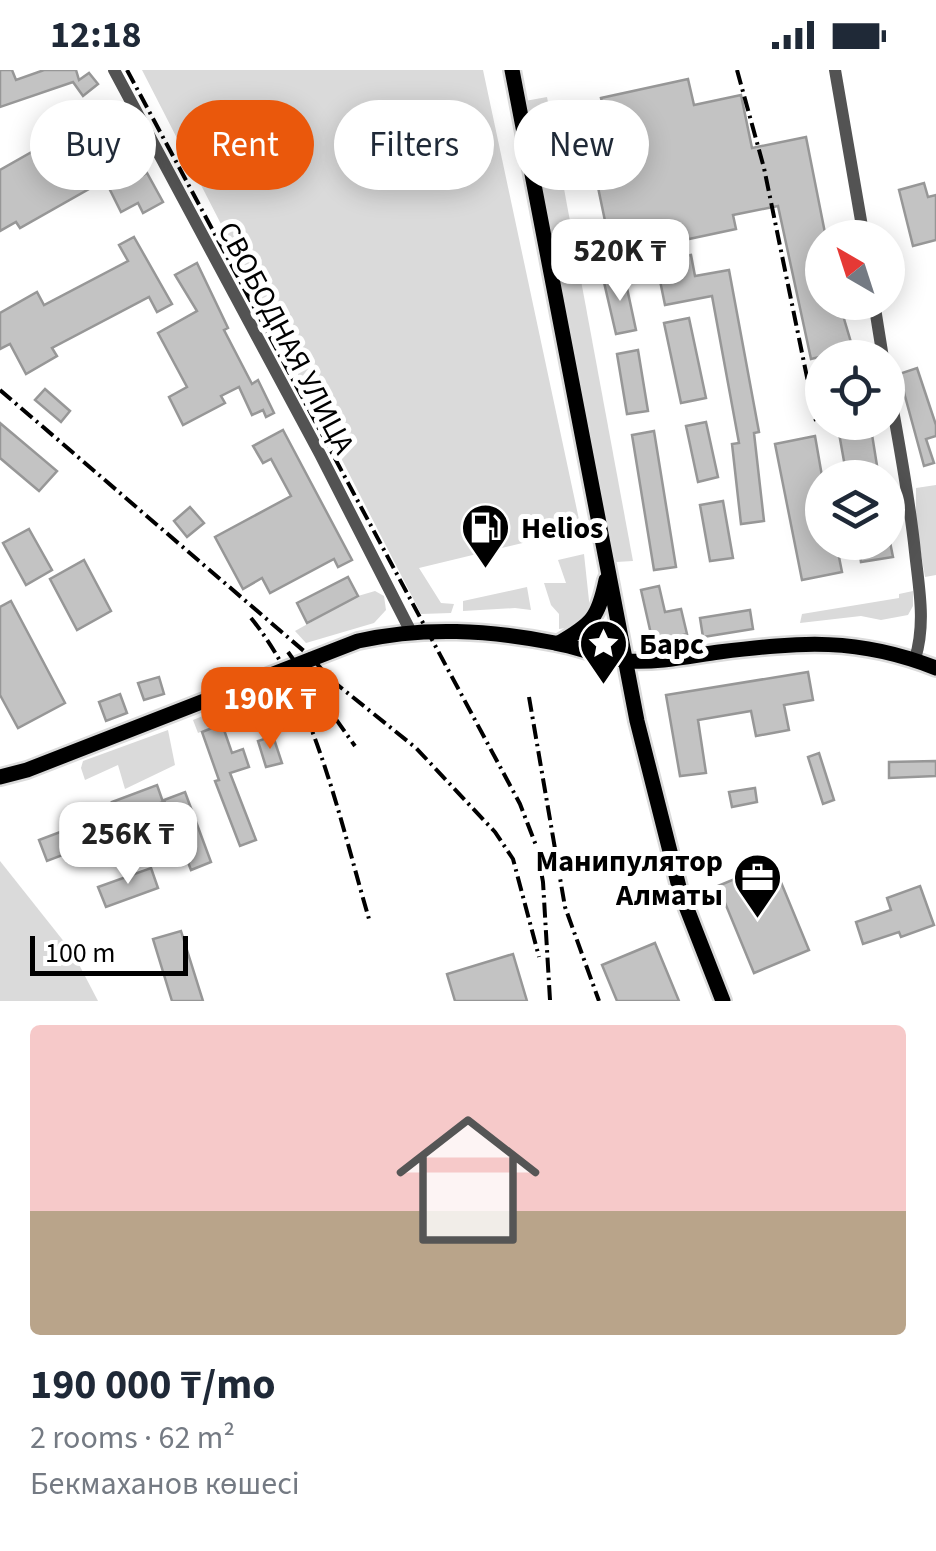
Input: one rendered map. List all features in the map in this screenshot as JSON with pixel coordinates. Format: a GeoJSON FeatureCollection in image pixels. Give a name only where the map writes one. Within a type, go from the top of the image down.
{"type":"FeatureCollection","features":[{"type":"Feature","properties":{"kind":"main road"},"geometry":{"type":"LineString","coordinates":[[512,70],[637,721],[680,891],[722,1001]]}},
{"type":"Feature","properties":{"kind":"main road"},"geometry":{"type":"LineString","coordinates":[[559,644],[590,624],[600,610],[607,576]]}},
{"type":"Feature","properties":{"kind":"main road"},"geometry":{"type":"LineString","coordinates":[[0,777],[27,770],[358,640],[411,632],[452,630],[559,644],[627,661],[815,642],[864,646],[936,668]]}},
{"type":"Feature","properties":{"kind":"street","name":"СВОБОДНАЯ УЛИЦА"},"geometry":{"type":"LineString","coordinates":[[114,70],[411,632]]}},
{"type":"Feature","properties":{"kind":"street"},"geometry":{"type":"LineString","coordinates":[[834,70],[861,220]]}},
{"type":"Feature","properties":{"kind":"street"},"geometry":{"type":"LineString","coordinates":[[899,440],[921,606],[921,640],[915,660]]}},
{"type":"Feature","properties":{"kind":"shaded area"},"geometry":{"type":"Polygon","coordinates":[[[142,70],[483,70],[489,100],[334,100],[334,190],[494,190],[494,122],[581,529],[419,568],[441,603],[454,604],[451,613],[421,614],[204,190],[314,190],[314,100],[176,100],[176,136],[142,70]]]}},
{"type":"Feature","properties":{"kind":"shaded area"},"geometry":{"type":"Polygon","coordinates":[[[543,190],[564,190],[633,561],[616,562],[543,190]]]}},
{"type":"Feature","properties":{"kind":"shaded area"},"geometry":{"type":"Polygon","coordinates":[[[936,485],[936,575],[925,577],[916,525],[916,488],[936,485]]]}},
{"type":"Feature","properties":{"kind":"shaded area"},"geometry":{"type":"Polygon","coordinates":[[[584,554],[590,610],[572,627],[559,629],[559,614],[551,605],[544,583],[566,583],[558,560],[584,554]]]}},
{"type":"Feature","properties":{"kind":"shaded area"},"geometry":{"type":"Polygon","coordinates":[[[527,587],[531,610],[463,611],[463,601],[527,587]]]}},
{"type":"Feature","properties":{"kind":"shaded area"},"geometry":{"type":"Polygon","coordinates":[[[375,591],[384,596],[386,610],[374,623],[306,643],[295,631],[358,596],[375,591]]]}},
{"type":"Feature","properties":{"kind":"shaded area"},"geometry":{"type":"Polygon","coordinates":[[[913,591],[913,606],[908,615],[800,623],[802,614],[899,598],[899,594],[913,591]]]}},
{"type":"Feature","properties":{"kind":"shaded area"},"geometry":{"type":"Polygon","coordinates":[[[252,696],[260,700],[262,707],[198,733],[193,720],[252,696]]]}},
{"type":"Feature","properties":{"kind":"shaded area"},"geometry":{"type":"Polygon","coordinates":[[[168,730],[175,765],[125,789],[118,765],[85,780],[83,761],[168,730]]]}},
{"type":"Feature","properties":{"kind":"shaded area"},"geometry":{"type":"Polygon","coordinates":[[[0,861],[73,953],[98,1001],[0,1001],[0,861]]]}},
{"type":"Feature","properties":{"kind":"building"},"geometry":{"type":"Polygon","coordinates":[[[0,70],[12,70],[16,80],[44,70],[76,70],[79,80],[89,73],[98,84],[83,96],[73,82],[0,107],[0,70]]]}},
{"type":"Feature","properties":{"kind":"building"},"geometry":{"type":"Polygon","coordinates":[[[688,79],[694,105],[741,95],[752,148],[806,137],[822,220],[805,220],[805,320],[844,320],[850,340],[807,340],[778,206],[733,215],[736,229],[642,249],[638,233],[609,240],[599,190],[649,190],[649,100],[601,98],[688,79]]]}},
{"type":"Feature","properties":{"kind":"building"},"geometry":{"type":"Polygon","coordinates":[[[30,153],[30,190],[87,190],[20,228],[16,222],[0,231],[0,170],[30,153]]]}},
{"type":"Feature","properties":{"kind":"building"},"geometry":{"type":"Polygon","coordinates":[[[924,183],[928,197],[936,195],[936,240],[913,246],[899,190],[924,183]]]}},
{"type":"Feature","properties":{"kind":"building"},"geometry":{"type":"Polygon","coordinates":[[[156,189],[163,202],[143,213],[138,203],[121,212],[110,190],[156,189]]]}},
{"type":"Feature","properties":{"kind":"building"},"geometry":{"type":"Polygon","coordinates":[[[134,237],[172,304],[157,312],[149,297],[52,348],[57,356],[26,374],[10,344],[0,349],[0,313],[37,292],[44,305],[128,261],[119,245],[134,237]]]}},
{"type":"Feature","properties":{"kind":"building"},"geometry":{"type":"Polygon","coordinates":[[[691,255],[695,276],[729,270],[759,432],[754,433],[764,521],[741,524],[732,444],[739,443],[712,296],[665,305],[656,261],[691,255]]]}},
{"type":"Feature","properties":{"kind":"building"},"geometry":{"type":"Polygon","coordinates":[[[197,263],[228,328],[224,330],[252,384],[258,380],[274,413],[266,417],[263,410],[252,415],[239,387],[221,396],[225,403],[183,425],[169,397],[187,387],[158,333],[197,311],[175,275],[197,263]]]}},
{"type":"Feature","properties":{"kind":"building"},"geometry":{"type":"Polygon","coordinates":[[[624,274],[636,330],[616,334],[603,278],[624,274]]]}},
{"type":"Feature","properties":{"kind":"building"},"geometry":{"type":"Polygon","coordinates":[[[689,318],[706,398],[681,403],[664,323],[689,318]]]}},
{"type":"Feature","properties":{"kind":"building"},"geometry":{"type":"Polygon","coordinates":[[[638,350],[648,411],[627,414],[617,354],[638,350]]]}},
{"type":"Feature","properties":{"kind":"building"},"geometry":{"type":"Polygon","coordinates":[[[917,368],[936,425],[936,436],[926,439],[934,463],[924,466],[905,396],[905,372],[917,368]]]}},
{"type":"Feature","properties":{"kind":"building"},"geometry":{"type":"Polygon","coordinates":[[[45,389],[70,411],[61,422],[35,400],[45,389]]]}},
{"type":"Feature","properties":{"kind":"building"},"geometry":{"type":"Polygon","coordinates":[[[706,422],[718,477],[698,482],[686,426],[706,422]]]}},
{"type":"Feature","properties":{"kind":"building"},"geometry":{"type":"Polygon","coordinates":[[[0,423],[57,471],[39,491],[0,458],[0,423]]]}},
{"type":"Feature","properties":{"kind":"building"},"geometry":{"type":"Polygon","coordinates":[[[283,430],[352,560],[338,567],[334,559],[270,593],[262,578],[243,589],[215,537],[291,496],[271,459],[263,463],[253,446],[283,430]]]}},
{"type":"Feature","properties":{"kind":"building"},"geometry":{"type":"Polygon","coordinates":[[[654,431],[676,567],[654,570],[632,435],[654,431]]]}},
{"type":"Feature","properties":{"kind":"building"},"geometry":{"type":"Polygon","coordinates":[[[805,438],[816,440],[819,460],[805,460],[805,560],[840,560],[842,572],[802,580],[775,444],[805,438]]]}},
{"type":"Feature","properties":{"kind":"building"},"geometry":{"type":"Polygon","coordinates":[[[840,440],[873,440],[876,460],[844,460],[840,440]]]}},
{"type":"Feature","properties":{"kind":"building"},"geometry":{"type":"Polygon","coordinates":[[[723,501],[733,558],[710,561],[700,505],[723,501]]]}},
{"type":"Feature","properties":{"kind":"building"},"geometry":{"type":"Polygon","coordinates":[[[190,507],[204,523],[187,537],[174,521],[190,507]]]}},
{"type":"Feature","properties":{"kind":"building"},"geometry":{"type":"Polygon","coordinates":[[[29,529],[52,570],[26,585],[3,543],[29,529]]]}},
{"type":"Feature","properties":{"kind":"building"},"geometry":{"type":"Polygon","coordinates":[[[84,560],[111,611],[77,630],[50,579],[84,560]]]}},
{"type":"Feature","properties":{"kind":"building"},"geometry":{"type":"Polygon","coordinates":[[[348,577],[358,596],[307,623],[297,603],[348,577]]]}},
{"type":"Feature","properties":{"kind":"building"},"geometry":{"type":"Polygon","coordinates":[[[659,586],[665,612],[681,609],[687,634],[653,643],[641,590],[659,586]]]}},
{"type":"Feature","properties":{"kind":"building"},"geometry":{"type":"Polygon","coordinates":[[[11,601],[65,703],[18,728],[0,695],[0,607],[11,601]]]}},
{"type":"Feature","properties":{"kind":"building"},"geometry":{"type":"Polygon","coordinates":[[[750,610],[753,629],[703,637],[700,618],[750,610]]]}},
{"type":"Feature","properties":{"kind":"building"},"geometry":{"type":"Polygon","coordinates":[[[808,672],[813,700],[784,705],[789,730],[756,736],[751,711],[698,720],[706,773],[680,776],[666,695],[808,672]]]}},
{"type":"Feature","properties":{"kind":"building"},"geometry":{"type":"Polygon","coordinates":[[[159,677],[164,694],[144,700],[138,683],[159,677]]]}},
{"type":"Feature","properties":{"kind":"building"},"geometry":{"type":"Polygon","coordinates":[[[291,688],[298,706],[281,712],[274,694],[291,688]]]}},
{"type":"Feature","properties":{"kind":"building"},"geometry":{"type":"Polygon","coordinates":[[[120,694],[127,713],[106,721],[99,702],[120,694]]]}},
{"type":"Feature","properties":{"kind":"building"},"geometry":{"type":"Polygon","coordinates":[[[222,724],[232,753],[243,749],[249,767],[230,773],[256,840],[240,846],[215,781],[219,780],[202,732],[222,724]]]}},
{"type":"Feature","properties":{"kind":"building"},"geometry":{"type":"Polygon","coordinates":[[[273,736],[282,763],[266,767],[258,741],[273,736]]]}},
{"type":"Feature","properties":{"kind":"building"},"geometry":{"type":"Polygon","coordinates":[[[819,753],[834,800],[823,804],[808,757],[819,753]]]}},
{"type":"Feature","properties":{"kind":"building"},"geometry":{"type":"Polygon","coordinates":[[[936,761],[936,776],[889,778],[889,762],[936,761]]]}},
{"type":"Feature","properties":{"kind":"building"},"geometry":{"type":"Polygon","coordinates":[[[157,785],[163,802],[118,819],[123,832],[47,861],[39,840],[116,811],[112,802],[157,785]]]}},
{"type":"Feature","properties":{"kind":"building"},"geometry":{"type":"Polygon","coordinates":[[[755,788],[757,802],[732,807],[729,792],[755,788]]]}},
{"type":"Feature","properties":{"kind":"building"},"geometry":{"type":"Polygon","coordinates":[[[185,792],[211,862],[191,870],[164,800],[185,792]]]}},
{"type":"Feature","properties":{"kind":"building"},"geometry":{"type":"Polygon","coordinates":[[[773,863],[809,950],[754,973],[718,886],[773,863]]]}},
{"type":"Feature","properties":{"kind":"building"},"geometry":{"type":"Polygon","coordinates":[[[151,868],[158,888],[106,907],[98,887],[151,868]]]}},
{"type":"Feature","properties":{"kind":"building"},"geometry":{"type":"Polygon","coordinates":[[[920,886],[934,925],[901,937],[899,932],[863,944],[856,922],[891,910],[887,898],[920,886]]]}},
{"type":"Feature","properties":{"kind":"building"},"geometry":{"type":"Polygon","coordinates":[[[181,931],[203,1001],[172,1001],[153,939],[181,931]]]}},
{"type":"Feature","properties":{"kind":"building"},"geometry":{"type":"Polygon","coordinates":[[[655,943],[679,1001],[617,1001],[602,965],[655,943]]]}},
{"type":"Feature","properties":{"kind":"building"},"geometry":{"type":"Polygon","coordinates":[[[513,954],[527,1001],[455,1001],[447,974],[513,954]]]}},
{"type":"Feature","properties":{"kind":"railway"},"geometry":{"type":"LineString","coordinates":[[127,70],[520,804],[537,848],[543,882],[550,1000]]}},
{"type":"Feature","properties":{"kind":"railway"},"geometry":{"type":"LineString","coordinates":[[737,70],[764,168],[805,367]]}},
{"type":"Feature","properties":{"kind":"railway"},"geometry":{"type":"LineString","coordinates":[[0,390],[312,658],[329,678],[416,748],[495,832],[513,859],[539,957]]}},
{"type":"Feature","properties":{"kind":"railway"},"geometry":{"type":"LineString","coordinates":[[251,618],[273,649],[309,722],[369,919]]}},
{"type":"Feature","properties":{"kind":"railway"},"geometry":{"type":"LineString","coordinates":[[288,652],[355,746]]}},
{"type":"Feature","properties":{"kind":"railway"},"geometry":{"type":"LineString","coordinates":[[529,697],[565,907],[599,1001]]}},
{"type":"Feature","properties":{"kind":"place","name":"Helios"},"geometry":{"type":"Point","coordinates":[486,570]}},
{"type":"Feature","properties":{"kind":"place","name":"Барс"},"geometry":{"type":"Point","coordinates":[604,686]}},
{"type":"Feature","properties":{"kind":"place","name":"Манипулятор Алматы"},"geometry":{"type":"Point","coordinates":[758,920]}}]}
